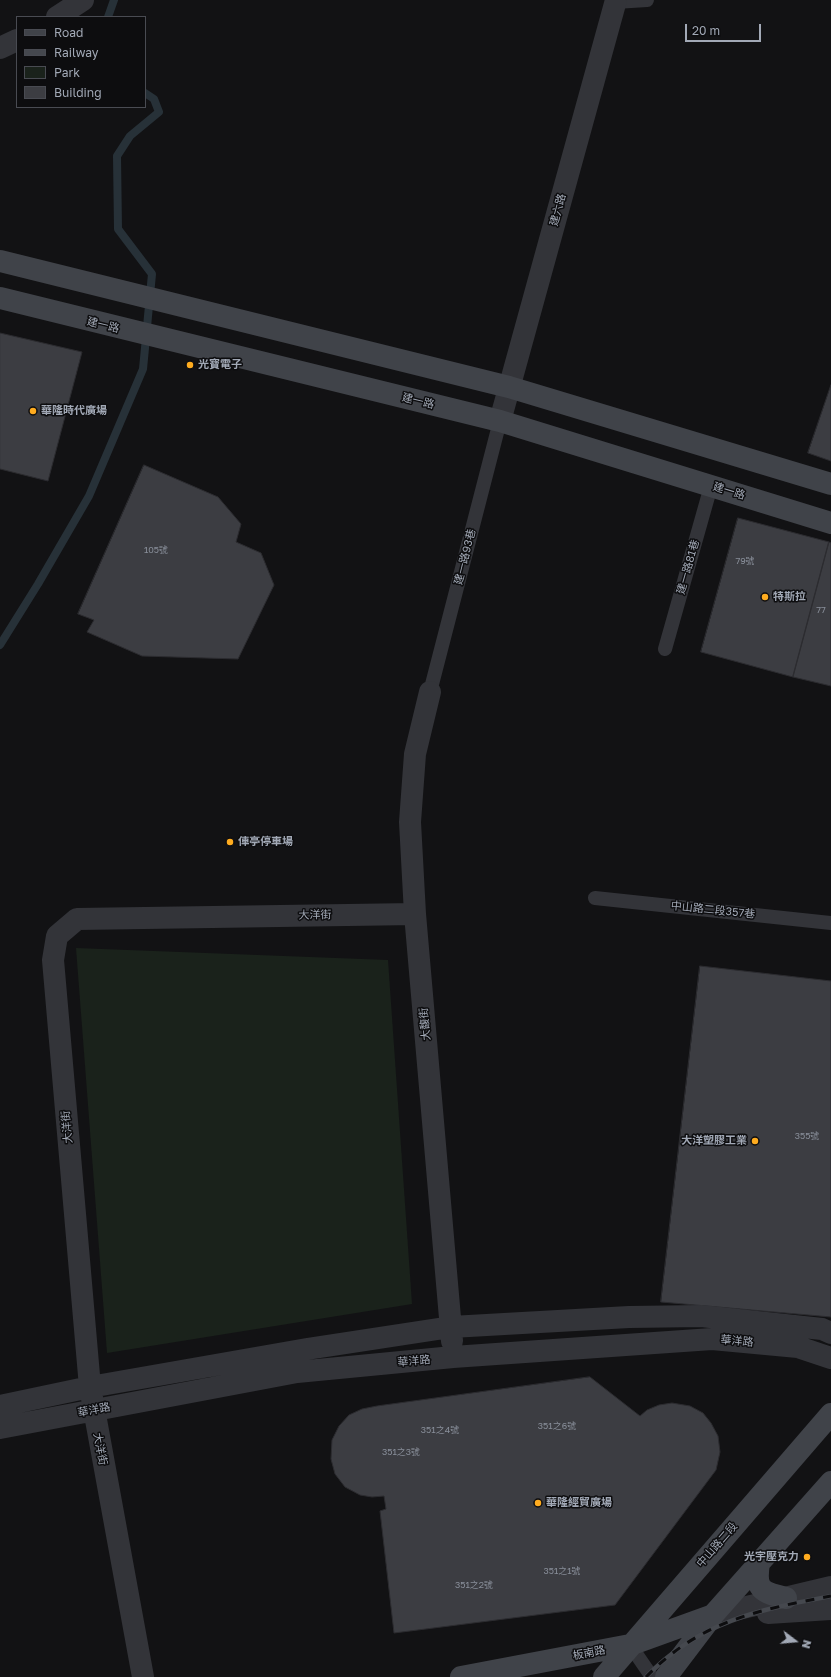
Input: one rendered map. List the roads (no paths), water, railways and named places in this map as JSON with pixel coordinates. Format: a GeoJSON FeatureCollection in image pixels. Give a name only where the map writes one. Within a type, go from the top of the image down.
{"type":"FeatureCollection","features":[{"type":"Feature","properties":{"kind":"street"},"geometry":{"type":"LineString","coordinates":[[59,16],[84,0]]}},
{"type":"Feature","properties":{"kind":"street","name":"建六路"},"geometry":{"type":"LineString","coordinates":[[500,421],[615,1]]}},
{"type":"Feature","properties":{"kind":"street"},"geometry":{"type":"LineString","coordinates":[[0,48],[16,40]]}},
{"type":"Feature","properties":{"kind":"street"},"geometry":{"type":"LineString","coordinates":[[0,261],[510,387],[831,484]]}},
{"type":"Feature","properties":{"kind":"street","name":"建一路"},"geometry":{"type":"LineString","coordinates":[[0,298],[500,421],[831,523]]}},
{"type":"Feature","properties":{"kind":"street","name":"大馥街"},"geometry":{"type":"LineString","coordinates":[[430,692],[415,754],[410,822],[415,914],[453,1357]]}},
{"type":"Feature","properties":{"kind":"street","name":"大洋街"},"geometry":{"type":"LineString","coordinates":[[143,1677],[93,1411],[90,1387],[52,960],[58,936],[77,919],[415,914]]}},
{"type":"Feature","properties":{"kind":"street","name":"華洋路"},"geometry":{"type":"LineString","coordinates":[[0,1406],[90,1387],[451,1327],[701,1316],[822,1329],[831,1333]]}},
{"type":"Feature","properties":{"kind":"street","name":"華洋路"},"geometry":{"type":"LineString","coordinates":[[0,1428],[298,1372],[453,1357],[712,1339],[798,1347],[831,1358]]}},
{"type":"Feature","properties":{"kind":"street","name":"中山路二段"},"geometry":{"type":"LineString","coordinates":[[604,1677],[630,1645],[831,1414]]}},
{"type":"Feature","properties":{"kind":"street"},"geometry":{"type":"LineString","coordinates":[[666,1677],[713,1615],[831,1482]]}},
{"type":"Feature","properties":{"kind":"street"},"geometry":{"type":"LineString","coordinates":[[759,1563],[757,1580],[760,1587],[764,1591],[786,1598]]}},
{"type":"Feature","properties":{"kind":"street","name":"板南路"},"geometry":{"type":"LineString","coordinates":[[461,1677],[630,1645],[713,1615],[831,1587]]}},
{"type":"Feature","properties":{"kind":"street","name":"板南路"},"geometry":{"type":"LineString","coordinates":[[713,1615],[831,1609]]}},
{"type":"Feature","properties":{"kind":"lane"},"geometry":{"type":"LineString","coordinates":[[615,1],[647,0]]}},
{"type":"Feature","properties":{"kind":"lane","name":"建一路93巷"},"geometry":{"type":"LineString","coordinates":[[430,692],[500,421]]}},
{"type":"Feature","properties":{"kind":"lane","name":"建一路81巷"},"geometry":{"type":"LineString","coordinates":[[665,649],[711,486]]}},
{"type":"Feature","properties":{"kind":"lane","name":"中山路二段357巷"},"geometry":{"type":"LineString","coordinates":[[595,898],[831,923]]}},
{"type":"Feature","properties":{"kind":"lane"},"geometry":{"type":"LineString","coordinates":[[630,1645],[652,1677]]}},
{"type":"Feature","properties":{"kind":"waterway"},"geometry":{"type":"LineString","coordinates":[[108,16],[114,0]]}},
{"type":"Feature","properties":{"kind":"waterway"},"geometry":{"type":"LineString","coordinates":[[0,645],[38,584],[89,496],[143,369],[152,274],[118,229],[117,156],[130,136],[159,112],[154,99],[146,94]]}},
{"type":"Feature","properties":{"kind":"railway"},"geometry":{"type":"LineString","coordinates":[[646,1677],[666,1658],[709,1630],[755,1613],[831,1596]]}},
{"type":"Feature","properties":{"kind":"place","name":"光寶電子"},"geometry":{"type":"Point","coordinates":[190,365]}},
{"type":"Feature","properties":{"kind":"place","name":"華隆時代廣場"},"geometry":{"type":"Point","coordinates":[33,411]}},
{"type":"Feature","properties":{"kind":"place","name":"特斯拉"},"geometry":{"type":"Point","coordinates":[765,597]}},
{"type":"Feature","properties":{"kind":"place","name":"俥亭停車場"},"geometry":{"type":"Point","coordinates":[230,842]}},
{"type":"Feature","properties":{"kind":"place","name":"大洋塑膠工業"},"geometry":{"type":"Point","coordinates":[755,1141]}},
{"type":"Feature","properties":{"kind":"place","name":"華隆經貿廣場"},"geometry":{"type":"Point","coordinates":[538,1503]}},
{"type":"Feature","properties":{"kind":"place","name":"光宇壓克力"},"geometry":{"type":"Point","coordinates":[807,1557]}}]}
